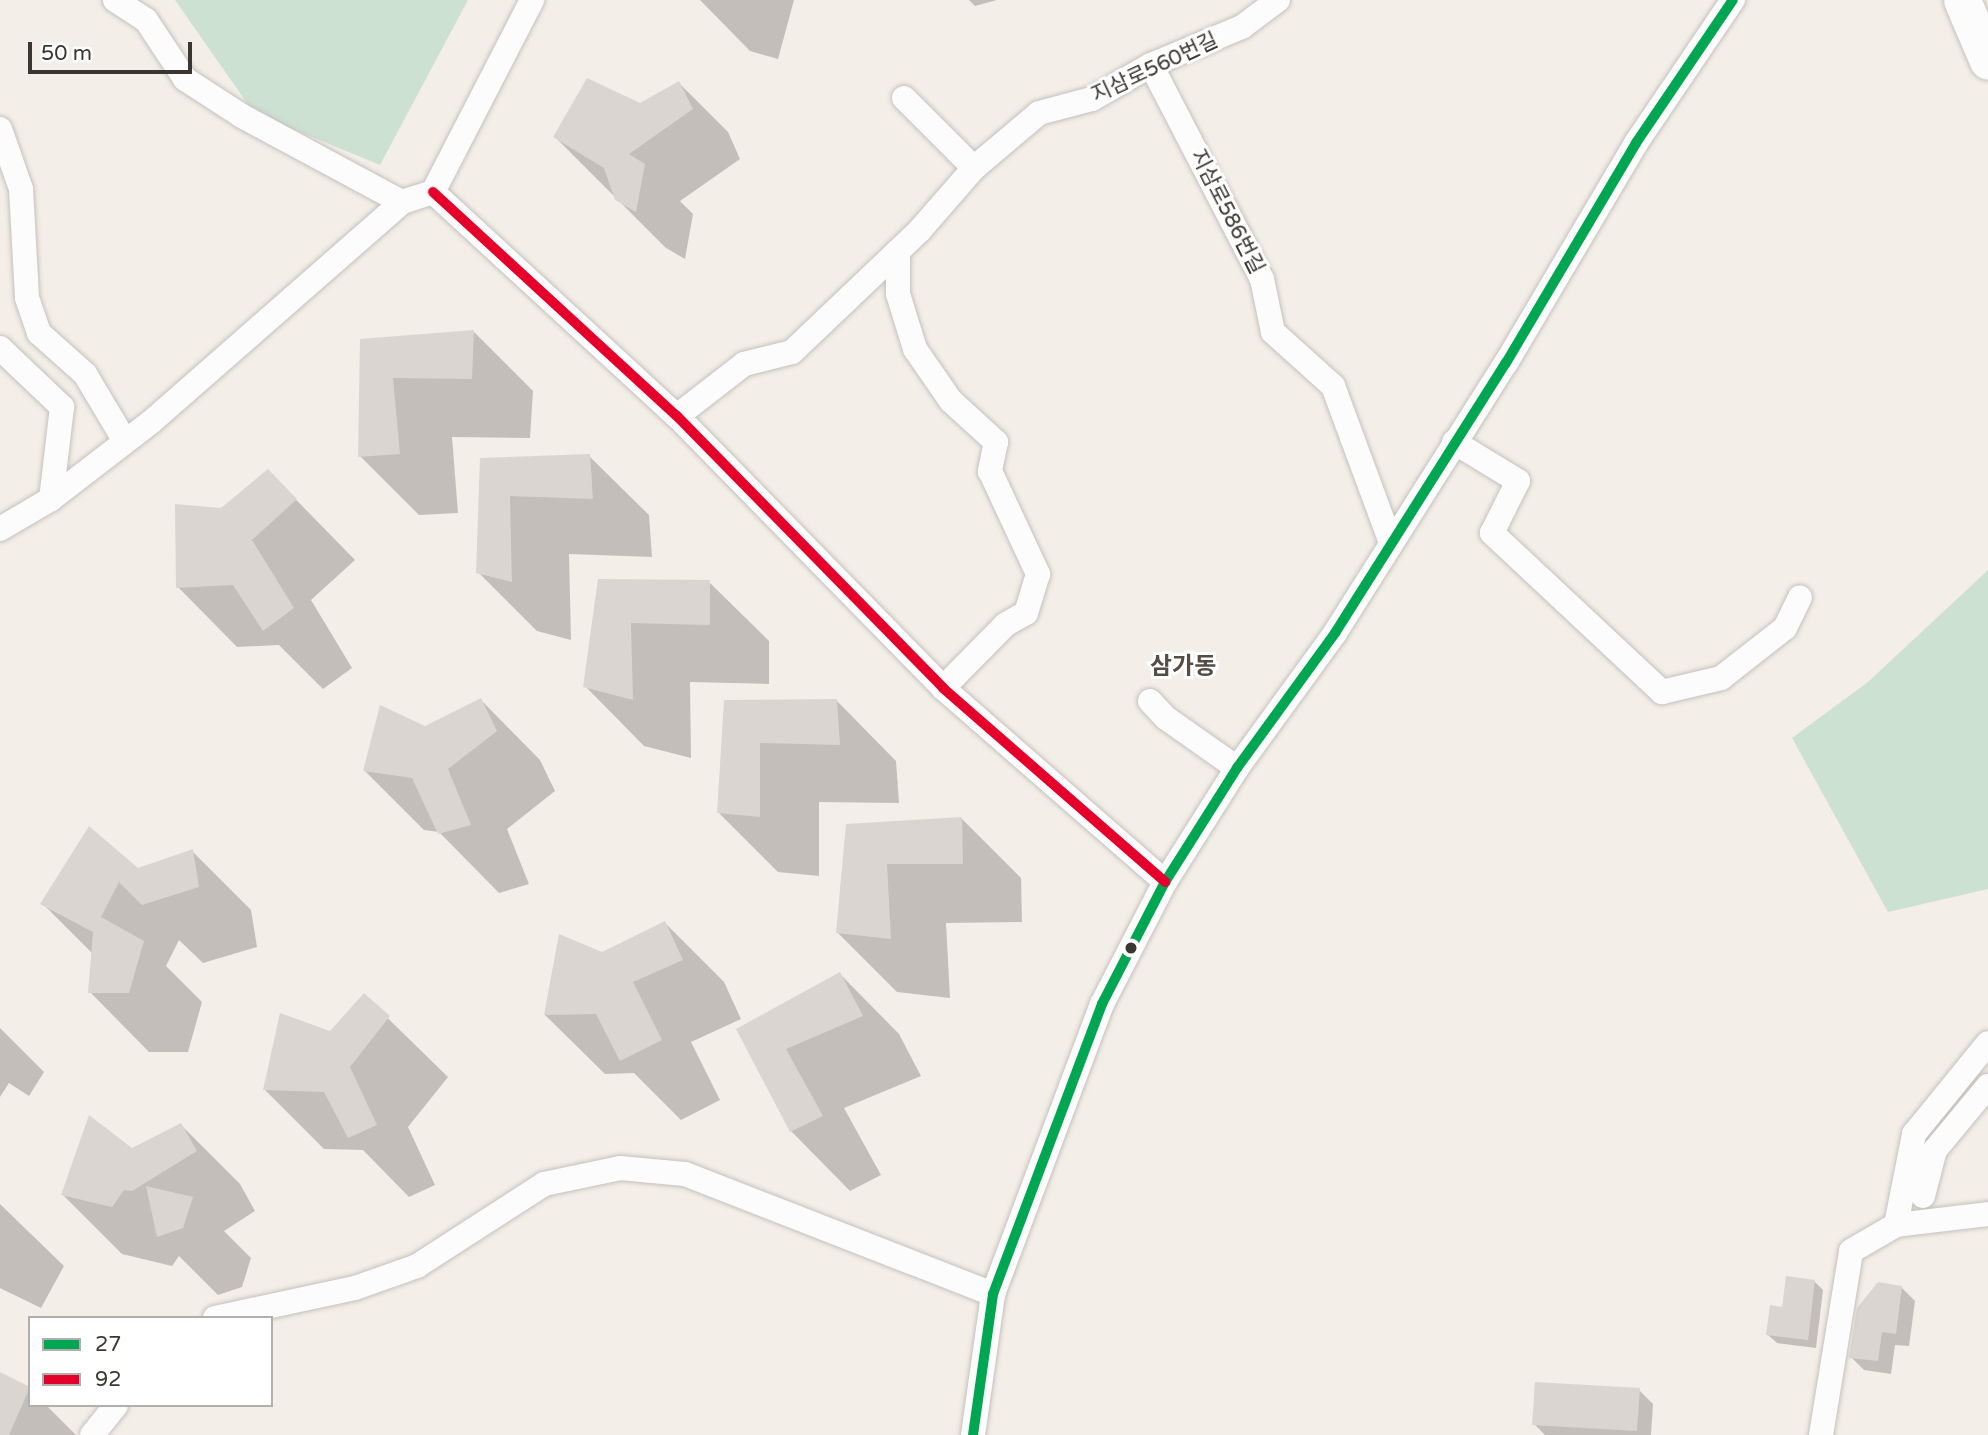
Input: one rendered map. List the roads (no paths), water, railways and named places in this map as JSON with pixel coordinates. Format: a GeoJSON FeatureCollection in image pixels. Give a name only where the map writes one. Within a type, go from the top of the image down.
{"type":"FeatureCollection","features":[{"type":"Feature","properties":{"kind":"highway"},"geometry":{"type":"LineString","coordinates":[[1962,0],[1988,61]]}},
{"type":"Feature","properties":{"kind":"street"},"geometry":{"type":"LineString","coordinates":[[115,0],[146,20],[185,79],[242,116],[402,202]]}},
{"type":"Feature","properties":{"kind":"street"},"geometry":{"type":"LineString","coordinates":[[0,529],[51,499],[125,441],[402,202],[433,192],[532,0]]}},
{"type":"Feature","properties":{"kind":"street","name":"지삼로560번길"},"geometry":{"type":"LineString","coordinates":[[677,416],[744,364],[792,352],[898,251],[974,168],[1039,113],[1092,99],[1151,65],[1242,27],[1278,0]]}},
{"type":"Feature","properties":{"kind":"street"},"geometry":{"type":"LineString","coordinates":[[973,1435],[993,1294],[1102,1004],[1165,882],[1237,768],[1335,633],[1636,143],[1732,0]]}},
{"type":"Feature","properties":{"kind":"street","name":"지삼로586번길"},"geometry":{"type":"LineString","coordinates":[[1151,65],[1262,279],[1273,332],[1333,386],[1390,540]]}},
{"type":"Feature","properties":{"kind":"street"},"geometry":{"type":"LineString","coordinates":[[904,98],[974,168]]}},
{"type":"Feature","properties":{"kind":"street"},"geometry":{"type":"LineString","coordinates":[[0,129],[21,188],[27,299],[39,333],[85,374],[125,441]]}},
{"type":"Feature","properties":{"kind":"street"},"geometry":{"type":"LineString","coordinates":[[433,192],[677,416],[943,688],[1165,882]]}},
{"type":"Feature","properties":{"kind":"street"},"geometry":{"type":"LineString","coordinates":[[898,251],[898,293],[915,349],[951,401],[996,442],[990,471],[1038,574],[1026,613],[1006,624],[943,688]]}},
{"type":"Feature","properties":{"kind":"street"},"geometry":{"type":"LineString","coordinates":[[0,348],[62,407],[51,499]]}},
{"type":"Feature","properties":{"kind":"street"},"geometry":{"type":"LineString","coordinates":[[1454,442],[1518,481],[1492,533],[1662,692],[1721,678],[1785,628],[1800,597]]}},
{"type":"Feature","properties":{"kind":"street"},"geometry":{"type":"LineString","coordinates":[[1150,701],[1166,718],[1237,768]]}},
{"type":"Feature","properties":{"kind":"street"},"geometry":{"type":"LineString","coordinates":[[1896,1225],[1914,1134],[1988,1043]]}},
{"type":"Feature","properties":{"kind":"street"},"geometry":{"type":"LineString","coordinates":[[1923,1196],[1936,1150],[1988,1086]]}},
{"type":"Feature","properties":{"kind":"street"},"geometry":{"type":"LineString","coordinates":[[225,1316],[355,1289],[417,1266],[544,1184],[620,1168],[685,1174],[993,1294]]}},
{"type":"Feature","properties":{"kind":"street"},"geometry":{"type":"LineString","coordinates":[[1821,1435],[1851,1251],[1896,1225],[1988,1214]]}},
{"type":"Feature","properties":{"kind":"street"},"geometry":{"type":"LineString","coordinates":[[92,1435],[114,1407]]}},
{"type":"Feature","properties":{"kind":"district","name":"삼가동"},"geometry":{"type":"Point","coordinates":[1183,667]}}]}
